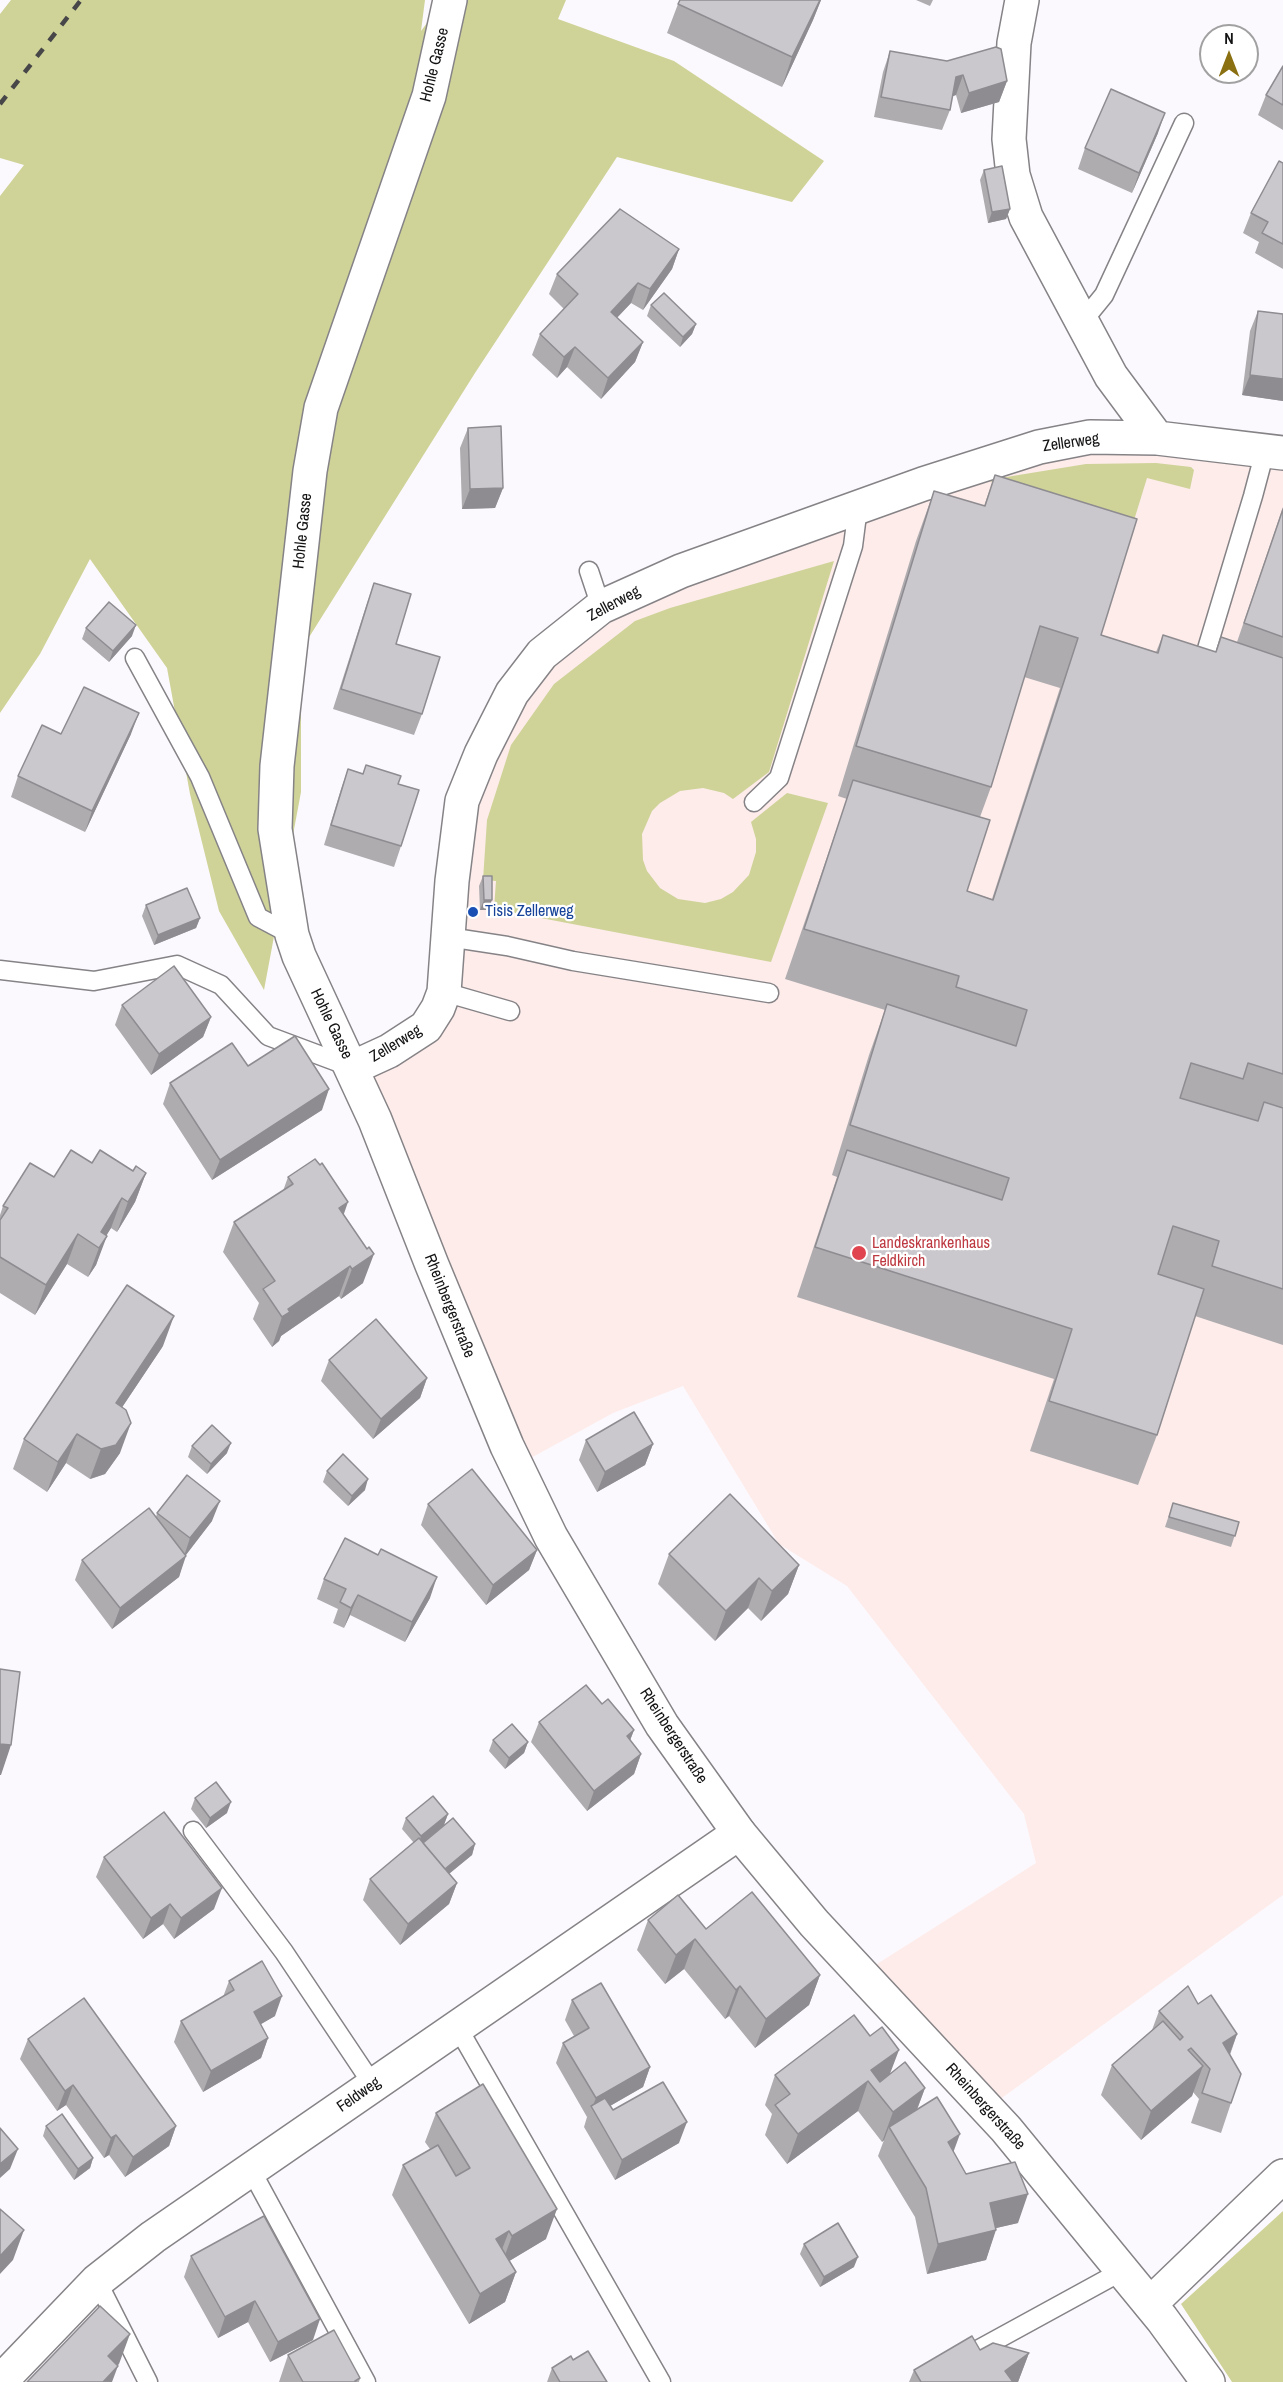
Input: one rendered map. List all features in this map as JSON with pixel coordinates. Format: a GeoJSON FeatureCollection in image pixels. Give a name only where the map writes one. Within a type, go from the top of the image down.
{"type":"FeatureCollection","features":[{"type":"Feature","properties":{"kind":"street","name":"Hohle Gasse"},"geometry":{"type":"LineString","coordinates":[[352,1068],[299,956],[292,935],[275,829],[277,766],[310,471],[321,408],[429,96],[450,0]]}},
{"type":"Feature","properties":{"kind":"street"},"geometry":{"type":"LineString","coordinates":[[1022,0],[1014,43],[1008,139],[1013,175],[1026,217],[1111,376],[1157,438]]}},
{"type":"Feature","properties":{"kind":"street","name":"Zellerweg"},"geometry":{"type":"LineString","coordinates":[[352,1068],[389,1051],[426,1027],[438,1008],[444,992],[452,881],[462,801],[481,754],[512,693],[542,654],[601,607],[681,571],[858,507],[1039,447],[1090,437],[1157,438],[1274,452]]}},
{"type":"Feature","properties":{"kind":"street","name":"Rheinbergerstraße"},"geometry":{"type":"LineString","coordinates":[[352,1068],[385,1143],[432,1265],[507,1446],[551,1537],[662,1725],[739,1833],[814,1923],[1006,2129],[1150,2304],[1208,2382]]}},
{"type":"Feature","properties":{"kind":"street","name":"Feldweg"},"geometry":{"type":"LineString","coordinates":[[0,2382],[98,2281],[153,2237],[739,1833]]}},
{"type":"Feature","properties":{"kind":"street"},"geometry":{"type":"LineString","coordinates":[[1150,2304],[1283,2176]]}},
{"type":"Feature","properties":{"kind":"lane"},"geometry":{"type":"LineString","coordinates":[[1082,322],[1104,295],[1184,123]]}},
{"type":"Feature","properties":{"kind":"lane"},"geometry":{"type":"LineString","coordinates":[[1195,688],[1253,496],[1274,452]]}},
{"type":"Feature","properties":{"kind":"lane"},"geometry":{"type":"LineString","coordinates":[[754,802],[779,778],[853,546],[858,507]]}},
{"type":"Feature","properties":{"kind":"lane"},"geometry":{"type":"LineString","coordinates":[[589,571],[601,607]]}},
{"type":"Feature","properties":{"kind":"lane"},"geometry":{"type":"LineString","coordinates":[[135,658],[200,777],[258,917],[292,935]]}},
{"type":"Feature","properties":{"kind":"lane"},"geometry":{"type":"LineString","coordinates":[[448,937],[769,993]]}},
{"type":"Feature","properties":{"kind":"lane"},"geometry":{"type":"LineString","coordinates":[[0,970],[94,981],[177,964],[221,985],[268,1036],[352,1068]]}},
{"type":"Feature","properties":{"kind":"lane"},"geometry":{"type":"LineString","coordinates":[[444,992],[510,1011]]}},
{"type":"Feature","properties":{"kind":"lane"},"geometry":{"type":"LineString","coordinates":[[193,1831],[284,1952],[373,2085]]}},
{"type":"Feature","properties":{"kind":"lane"},"geometry":{"type":"LineString","coordinates":[[458,2028],[662,2382]]}},
{"type":"Feature","properties":{"kind":"lane"},"geometry":{"type":"LineString","coordinates":[[251,2170],[366,2382]]}},
{"type":"Feature","properties":{"kind":"lane"},"geometry":{"type":"LineString","coordinates":[[974,2352],[1122,2271]]}},
{"type":"Feature","properties":{"kind":"lane"},"geometry":{"type":"LineString","coordinates":[[98,2281],[148,2382]]}},
{"type":"Feature","properties":{"kind":"shaded area","name":"Landeskrankenhaus Feldkirch"},"geometry":{"type":"Polygon","coordinates":[[[1040,449],[1283,453],[1283,1895],[992,2105],[866,1971],[1036,1863],[1024,1814],[847,1586],[779,1544],[683,1386],[613,1413],[529,1459],[355,1069],[428,1029],[464,803],[514,695],[601,609],[1040,449]]]}},
{"type":"Feature","properties":{"kind":"green space"},"geometry":{"type":"Polygon","coordinates":[[[11,0],[425,0],[421,31],[444,0],[566,0],[558,19],[674,61],[824,161],[792,202],[617,157],[475,373],[301,650],[301,792],[264,990],[219,911],[190,794],[167,668],[90,559],[40,654],[0,713],[0,196],[24,165],[0,158],[0,14],[11,0]]]}},
{"type":"Feature","properties":{"kind":"green space"},"geometry":{"type":"Polygon","coordinates":[[[1156,463],[1191,467],[1194,470],[1190,489],[1147,478],[1119,569],[1018,494],[988,480],[1086,464],[1156,463]]]}},
{"type":"Feature","properties":{"kind":"green space"},"geometry":{"type":"Polygon","coordinates":[[[834,561],[769,772],[733,799],[724,793],[703,788],[680,791],[660,803],[652,811],[642,834],[643,860],[647,871],[660,888],[678,899],[705,903],[721,899],[733,892],[749,875],[756,852],[756,839],[751,822],[787,793],[828,803],[771,962],[494,909],[496,881],[483,880],[487,820],[511,745],[554,684],[635,621],[670,608],[834,561]]]}},
{"type":"Feature","properties":{"kind":"green space"},"geometry":{"type":"Polygon","coordinates":[[[1283,2211],[1283,2382],[1232,2382],[1181,2304],[1283,2211]]]}},
{"type":"Feature","properties":{"kind":"building"},"geometry":{"type":"Polygon","coordinates":[[[680,0],[820,0],[792,57],[678,4],[680,0]]]}},
{"type":"Feature","properties":{"kind":"building"},"geometry":{"type":"Polygon","coordinates":[[[996,47],[1001,49],[1007,81],[969,93],[963,75],[956,77],[950,110],[881,97],[890,51],[947,61],[996,47]]]}},
{"type":"Feature","properties":{"kind":"building"},"geometry":{"type":"Polygon","coordinates":[[[1283,66],[1283,105],[1266,95],[1283,66]]]}},
{"type":"Feature","properties":{"kind":"building"},"geometry":{"type":"Polygon","coordinates":[[[1111,89],[1165,113],[1139,173],[1085,148],[1111,89]]]}},
{"type":"Feature","properties":{"kind":"building"},"geometry":{"type":"Polygon","coordinates":[[[1279,161],[1283,163],[1283,244],[1262,233],[1268,222],[1251,213],[1279,161]]]}},
{"type":"Feature","properties":{"kind":"building"},"geometry":{"type":"Polygon","coordinates":[[[1002,166],[1010,209],[992,212],[984,170],[1002,166]]]}},
{"type":"Feature","properties":{"kind":"building"},"geometry":{"type":"Polygon","coordinates":[[[620,209],[679,249],[650,289],[638,283],[611,312],[643,342],[608,378],[575,347],[564,357],[540,334],[578,294],[557,274],[620,209]]]}},
{"type":"Feature","properties":{"kind":"building"},"geometry":{"type":"Polygon","coordinates":[[[664,293],[696,324],[683,337],[651,305],[664,293]]]}},
{"type":"Feature","properties":{"kind":"building"},"geometry":{"type":"Polygon","coordinates":[[[1258,311],[1283,314],[1283,379],[1250,375],[1258,311]]]}},
{"type":"Feature","properties":{"kind":"building"},"geometry":{"type":"Polygon","coordinates":[[[501,426],[503,488],[470,489],[468,428],[501,426]]]}},
{"type":"Feature","properties":{"kind":"building"},"geometry":{"type":"Polygon","coordinates":[[[995,475],[1137,519],[1101,635],[1158,653],[1163,635],[1216,652],[1221,637],[1283,658],[1283,1074],[1248,1063],[1243,1079],[1191,1063],[1180,1098],[1258,1121],[1264,1102],[1283,1108],[1283,1289],[1212,1266],[1219,1241],[1173,1226],[1158,1274],[1204,1289],[1157,1435],[1049,1401],[1072,1329],[815,1247],[847,1150],[1002,1200],[1009,1178],[850,1125],[887,1004],[1016,1046],[1027,1010],[956,987],[959,976],[804,929],[853,780],[990,820],[967,891],[993,900],[1078,638],[1040,626],[991,787],[856,746],[934,491],[985,506],[995,475]]]}},
{"type":"Feature","properties":{"kind":"building"},"geometry":{"type":"Polygon","coordinates":[[[1283,509],[1283,637],[1244,623],[1283,509]]]}},
{"type":"Feature","properties":{"kind":"building"},"geometry":{"type":"Polygon","coordinates":[[[374,583],[411,594],[396,644],[440,657],[422,714],[341,689],[374,583]]]}},
{"type":"Feature","properties":{"kind":"building"},"geometry":{"type":"Polygon","coordinates":[[[109,602],[136,625],[113,651],[86,628],[109,602]]]}},
{"type":"Feature","properties":{"kind":"building"},"geometry":{"type":"Polygon","coordinates":[[[84,687],[139,713],[92,811],[18,776],[42,725],[61,734],[84,687]]]}},
{"type":"Feature","properties":{"kind":"building"},"geometry":{"type":"Polygon","coordinates":[[[366,765],[401,776],[398,784],[419,790],[401,846],[331,825],[348,769],[363,774],[366,765]]]}},
{"type":"Feature","properties":{"kind":"building"},"geometry":{"type":"Polygon","coordinates":[[[483,876],[492,876],[492,900],[484,900],[483,876]]]}},
{"type":"Feature","properties":{"kind":"building"},"geometry":{"type":"Polygon","coordinates":[[[187,888],[200,918],[158,935],[146,905],[187,888]]]}},
{"type":"Feature","properties":{"kind":"building"},"geometry":{"type":"Polygon","coordinates":[[[174,966],[211,1017],[159,1054],[122,1005],[174,966]]]}},
{"type":"Feature","properties":{"kind":"building"},"geometry":{"type":"Polygon","coordinates":[[[295,1036],[329,1089],[220,1160],[170,1083],[232,1043],[248,1066],[295,1036]]]}},
{"type":"Feature","properties":{"kind":"building"},"geometry":{"type":"Polygon","coordinates":[[[71,1150],[92,1163],[100,1150],[133,1171],[136,1166],[146,1173],[128,1202],[122,1198],[101,1232],[107,1236],[99,1248],[78,1234],[46,1285],[0,1257],[0,1220],[8,1208],[3,1206],[30,1163],[54,1177],[71,1150]]]}},
{"type":"Feature","properties":{"kind":"building"},"geometry":{"type":"Polygon","coordinates":[[[315,1159],[320,1165],[322,1163],[348,1202],[339,1208],[367,1249],[369,1247],[374,1254],[352,1269],[350,1266],[288,1309],[290,1312],[282,1317],[263,1289],[275,1281],[234,1222],[293,1184],[288,1177],[315,1159]]]}},
{"type":"Feature","properties":{"kind":"building"},"geometry":{"type":"Polygon","coordinates":[[[127,1285],[174,1316],[116,1403],[126,1410],[131,1423],[116,1445],[101,1449],[77,1434],[58,1462],[24,1439],[127,1285]]]}},
{"type":"Feature","properties":{"kind":"building"},"geometry":{"type":"Polygon","coordinates":[[[376,1319],[427,1378],[381,1419],[329,1360],[376,1319]]]}},
{"type":"Feature","properties":{"kind":"building"},"geometry":{"type":"Polygon","coordinates":[[[634,1412],[653,1444],[605,1472],[586,1440],[634,1412]]]}},
{"type":"Feature","properties":{"kind":"building"},"geometry":{"type":"Polygon","coordinates":[[[212,1425],[231,1443],[211,1464],[192,1446],[212,1425]]]}},
{"type":"Feature","properties":{"kind":"building"},"geometry":{"type":"Polygon","coordinates":[[[343,1454],[368,1479],[352,1496],[327,1471],[343,1454]]]}},
{"type":"Feature","properties":{"kind":"building"},"geometry":{"type":"Polygon","coordinates":[[[472,1469],[537,1550],[493,1585],[428,1504],[472,1469]]]}},
{"type":"Feature","properties":{"kind":"building"},"geometry":{"type":"Polygon","coordinates":[[[187,1475],[220,1501],[190,1538],[157,1513],[187,1475]]]}},
{"type":"Feature","properties":{"kind":"building"},"geometry":{"type":"Polygon","coordinates":[[[730,1494],[799,1565],[772,1591],[759,1578],[726,1611],[669,1554],[730,1494]]]}},
{"type":"Feature","properties":{"kind":"building"},"geometry":{"type":"Polygon","coordinates":[[[1173,1503],[1239,1522],[1235,1536],[1169,1517],[1173,1503]]]}},
{"type":"Feature","properties":{"kind":"building"},"geometry":{"type":"Polygon","coordinates":[[[149,1508],[186,1556],[120,1608],[82,1560],[149,1508]]]}},
{"type":"Feature","properties":{"kind":"building"},"geometry":{"type":"Polygon","coordinates":[[[345,1538],[378,1555],[381,1549],[437,1577],[412,1622],[358,1595],[351,1608],[340,1602],[346,1589],[324,1579],[345,1538]]]}},
{"type":"Feature","properties":{"kind":"building"},"geometry":{"type":"Polygon","coordinates":[[[0,1669],[20,1672],[11,1745],[0,1744],[0,1669]]]}},
{"type":"Feature","properties":{"kind":"building"},"geometry":{"type":"Polygon","coordinates":[[[586,1685],[602,1704],[608,1699],[634,1730],[627,1736],[641,1754],[594,1791],[539,1722],[586,1685]]]}},
{"type":"Feature","properties":{"kind":"building"},"geometry":{"type":"Polygon","coordinates":[[[512,1724],[528,1742],[509,1758],[493,1740],[512,1724]]]}},
{"type":"Feature","properties":{"kind":"building"},"geometry":{"type":"Polygon","coordinates":[[[216,1782],[231,1802],[210,1818],[195,1798],[216,1782]]]}},
{"type":"Feature","properties":{"kind":"building"},"geometry":{"type":"Polygon","coordinates":[[[433,1796],[448,1814],[421,1836],[406,1818],[433,1796]]]}},
{"type":"Feature","properties":{"kind":"building"},"geometry":{"type":"Polygon","coordinates":[[[164,1812],[222,1888],[181,1918],[170,1904],[151,1918],[104,1857],[164,1812]]]}},
{"type":"Feature","properties":{"kind":"building"},"geometry":{"type":"Polygon","coordinates":[[[453,1818],[475,1844],[445,1869],[423,1843],[453,1818]]]}},
{"type":"Feature","properties":{"kind":"building"},"geometry":{"type":"Polygon","coordinates":[[[419,1838],[457,1883],[408,1924],[370,1879],[419,1838]]]}},
{"type":"Feature","properties":{"kind":"building"},"geometry":{"type":"Polygon","coordinates":[[[752,1892],[820,1975],[766,2019],[740,1986],[736,1990],[695,1939],[676,1955],[648,1920],[678,1895],[706,1929],[752,1892]]]}},
{"type":"Feature","properties":{"kind":"building"},"geometry":{"type":"Polygon","coordinates":[[[262,1961],[282,1996],[254,2012],[268,2038],[211,2071],[181,2021],[234,1990],[229,1981],[262,1961]]]}},
{"type":"Feature","properties":{"kind":"building"},"geometry":{"type":"Polygon","coordinates":[[[601,1983],[650,2067],[596,2098],[563,2043],[589,2028],[572,2000],[601,1983]]]}},
{"type":"Feature","properties":{"kind":"building"},"geometry":{"type":"Polygon","coordinates":[[[1188,1986],[1198,2004],[1211,1995],[1237,2034],[1223,2043],[1241,2074],[1231,2103],[1202,2093],[1210,2069],[1191,2048],[1188,2050],[1203,2066],[1151,2111],[1112,2065],[1163,2021],[1180,2040],[1183,2037],[1159,2011],[1188,1986]]]}},
{"type":"Feature","properties":{"kind":"building"},"geometry":{"type":"Polygon","coordinates":[[[84,1998],[176,2126],[133,2157],[116,2135],[111,2138],[73,2085],[65,2091],[28,2039],[84,1998]]]}},
{"type":"Feature","properties":{"kind":"building"},"geometry":{"type":"Polygon","coordinates":[[[854,2015],[870,2036],[882,2027],[899,2050],[871,2070],[880,2082],[905,2062],[925,2088],[893,2112],[868,2081],[798,2134],[775,2105],[790,2094],[775,2075],[854,2015]]]}},
{"type":"Feature","properties":{"kind":"building"},"geometry":{"type":"Polygon","coordinates":[[[663,2082],[687,2122],[622,2160],[591,2106],[605,2098],[613,2110],[663,2082]]]}},
{"type":"Feature","properties":{"kind":"building"},"geometry":{"type":"Polygon","coordinates":[[[483,2084],[557,2209],[512,2236],[509,2231],[496,2239],[516,2272],[480,2294],[403,2165],[438,2145],[456,2176],[470,2168],[436,2113],[483,2084]]]}},
{"type":"Feature","properties":{"kind":"building"},"geometry":{"type":"Polygon","coordinates":[[[937,2097],[960,2134],[948,2142],[966,2174],[1015,2162],[1028,2194],[990,2203],[996,2230],[938,2244],[926,2188],[889,2127],[937,2097]]]}},
{"type":"Feature","properties":{"kind":"building"},"geometry":{"type":"Polygon","coordinates":[[[62,2114],[93,2158],[78,2169],[46,2126],[62,2114]]]}},
{"type":"Feature","properties":{"kind":"building"},"geometry":{"type":"Polygon","coordinates":[[[0,2128],[18,2149],[0,2164],[0,2128]]]}},
{"type":"Feature","properties":{"kind":"building"},"geometry":{"type":"Polygon","coordinates":[[[0,2209],[24,2230],[0,2256],[0,2209]]]}},
{"type":"Feature","properties":{"kind":"building"},"geometry":{"type":"Polygon","coordinates":[[[264,2216],[320,2319],[278,2342],[255,2301],[225,2317],[191,2256],[264,2216]]]}},
{"type":"Feature","properties":{"kind":"building"},"geometry":{"type":"Polygon","coordinates":[[[838,2223],[858,2257],[824,2277],[804,2244],[838,2223]]]}},
{"type":"Feature","properties":{"kind":"building"},"geometry":{"type":"Polygon","coordinates":[[[100,2306],[130,2334],[108,2356],[118,2366],[103,2382],[27,2382],[100,2306]]]}},
{"type":"Feature","properties":{"kind":"building"},"geometry":{"type":"Polygon","coordinates":[[[334,2330],[360,2378],[356,2382],[303,2382],[288,2355],[334,2330]]]}},
{"type":"Feature","properties":{"kind":"building"},"geometry":{"type":"Polygon","coordinates":[[[972,2336],[980,2350],[993,2343],[1029,2353],[1005,2371],[1013,2382],[921,2382],[914,2370],[972,2336]]]}},
{"type":"Feature","properties":{"kind":"building"},"geometry":{"type":"Polygon","coordinates":[[[588,2351],[607,2382],[560,2382],[552,2368],[571,2356],[573,2360],[588,2351]]]}},
{"type":"Feature","properties":{"kind":"railway"},"geometry":{"type":"LineString","coordinates":[[0,104],[81,0]]}},
{"type":"Feature","properties":{"kind":"place","name":"Tisis Zellerweg"},"geometry":{"type":"Point","coordinates":[473,912]}},
{"type":"Feature","properties":{"kind":"place","name":"Landeskrankenhaus Feldkirch"},"geometry":{"type":"Point","coordinates":[859,1253]}}]}
